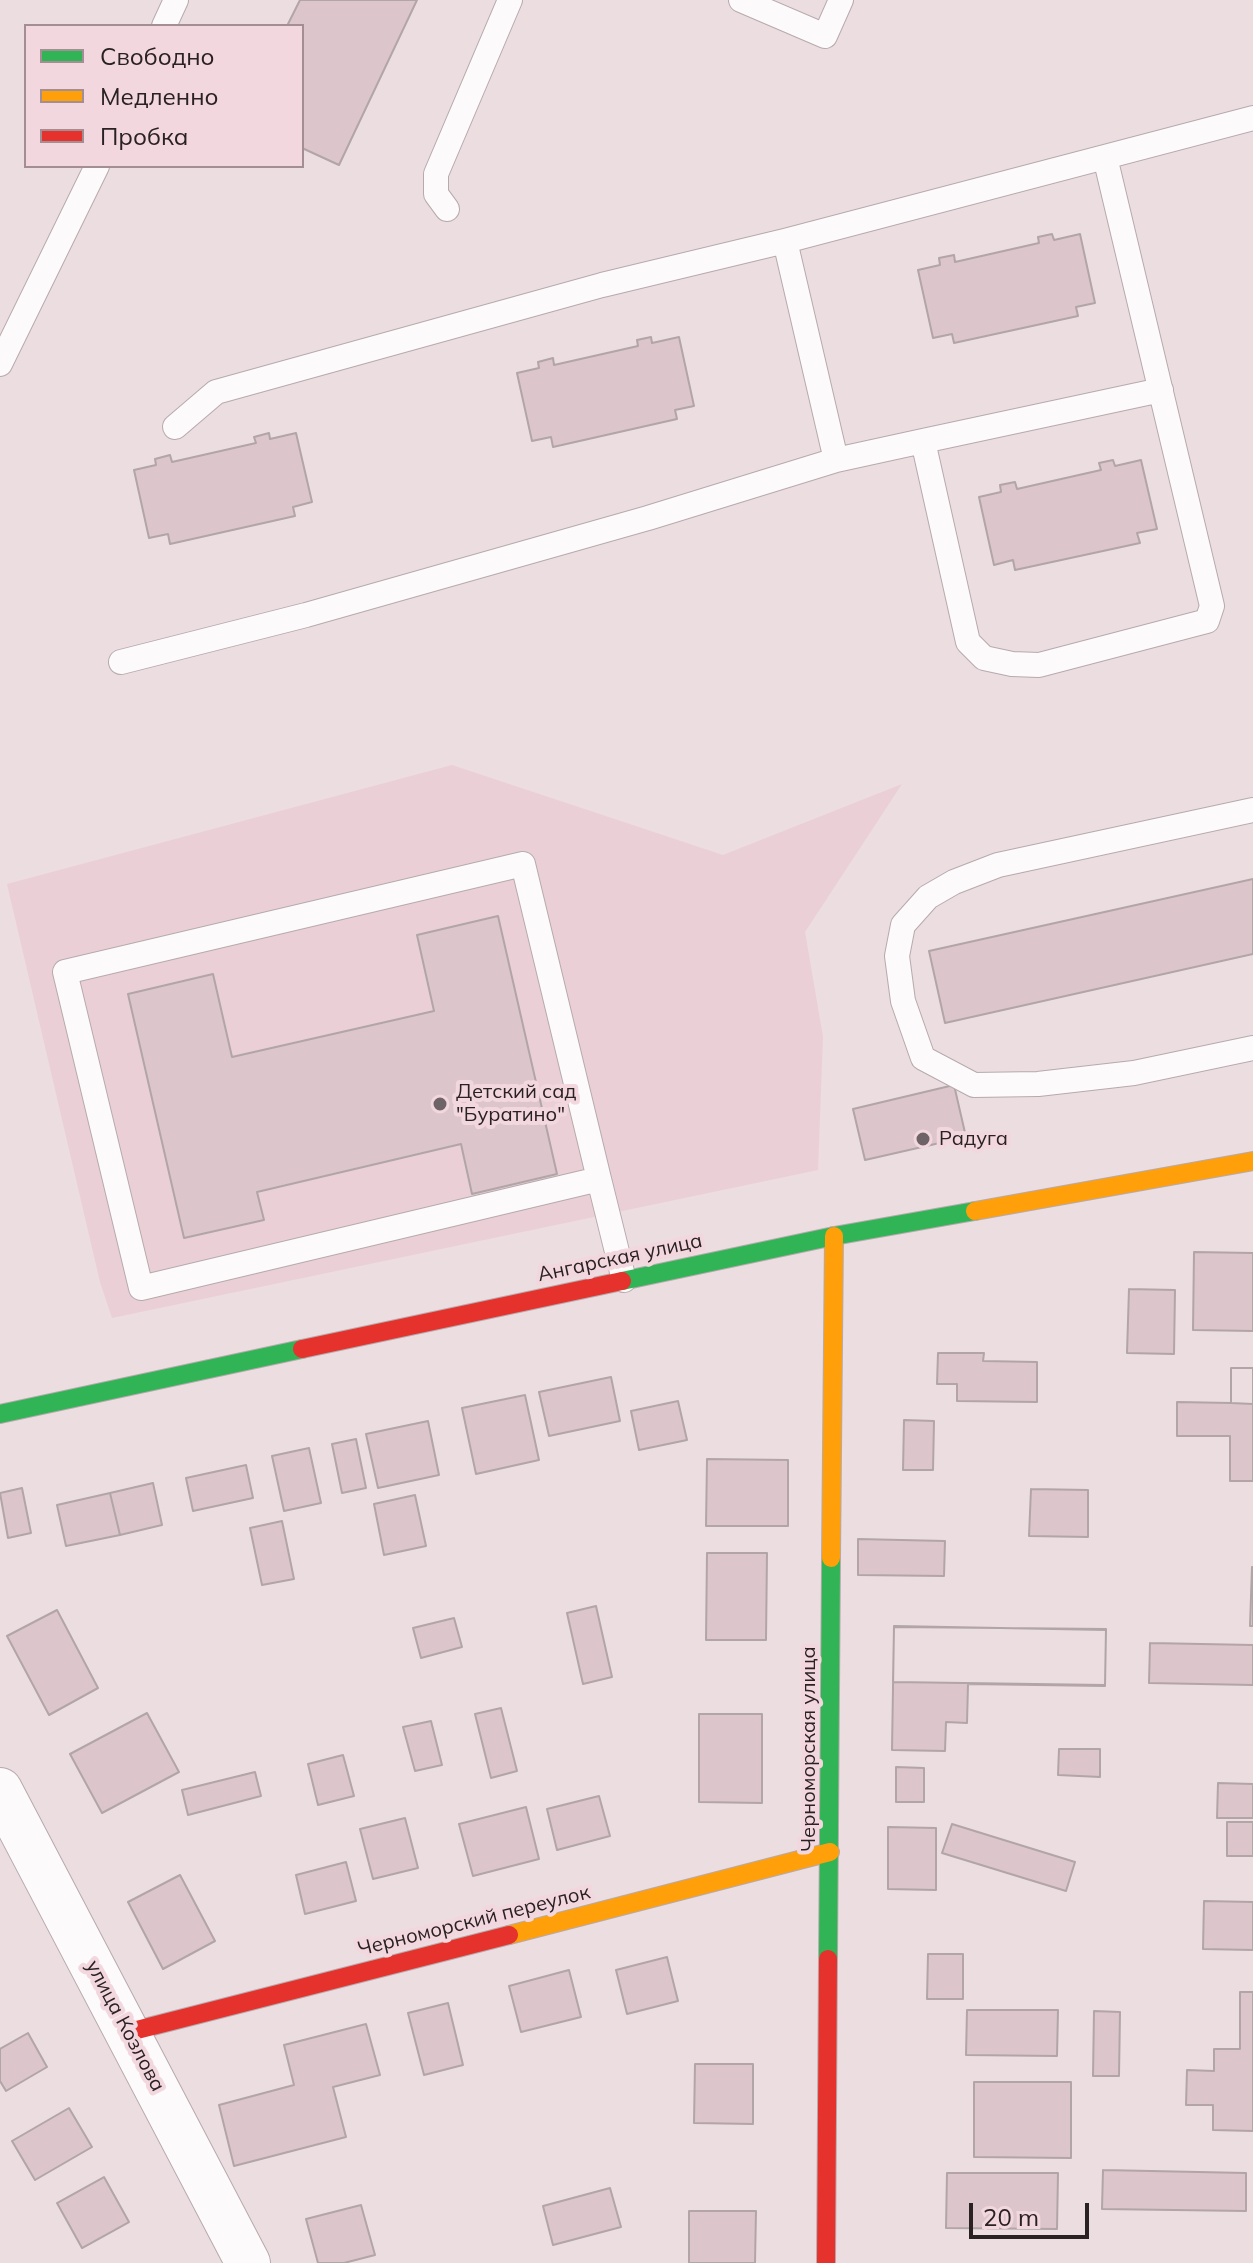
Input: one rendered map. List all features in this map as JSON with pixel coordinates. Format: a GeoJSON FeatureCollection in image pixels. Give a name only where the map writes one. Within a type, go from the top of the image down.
{"type":"FeatureCollection","features":[{"type":"Feature","properties":{"kind":"street","name":"Ангарская улица"},"geometry":{"type":"LineString","coordinates":[[0,1414],[834,1236],[1253,1161]]}},
{"type":"Feature","properties":{"kind":"street","name":"Черноморская улица"},"geometry":{"type":"LineString","coordinates":[[826,2263],[834,1236]]}},
{"type":"Feature","properties":{"kind":"street","name":"улица Козлова"},"geometry":{"type":"LineString","coordinates":[[0,1790],[248,2263]]}},
{"type":"Feature","properties":{"kind":"street","name":"Черноморский переулок"},"geometry":{"type":"LineString","coordinates":[[129,2032],[830,1852]]}},
{"type":"Feature","properties":{"kind":"lane"},"geometry":{"type":"LineString","coordinates":[[165,24],[176,0]]}},
{"type":"Feature","properties":{"kind":"lane"},"geometry":{"type":"LineString","coordinates":[[447,209],[436,194],[436,174],[510,0]]}},
{"type":"Feature","properties":{"kind":"lane"},"geometry":{"type":"LineString","coordinates":[[741,0],[825,36],[841,0]]}},
{"type":"Feature","properties":{"kind":"lane"},"geometry":{"type":"LineString","coordinates":[[175,427],[216,392],[602,285],[785,241],[1253,118]]}},
{"type":"Feature","properties":{"kind":"lane"},"geometry":{"type":"LineString","coordinates":[[923,441],[968,642],[984,658],[1012,664],[1039,665],[1207,621],[1212,606],[1105,157]]}},
{"type":"Feature","properties":{"kind":"lane"},"geometry":{"type":"LineString","coordinates":[[0,364],[96,168]]}},
{"type":"Feature","properties":{"kind":"lane"},"geometry":{"type":"LineString","coordinates":[[785,241],[836,460]]}},
{"type":"Feature","properties":{"kind":"lane"},"geometry":{"type":"LineString","coordinates":[[121,662],[365,598],[648,518],[836,460],[1161,390]]}},
{"type":"Feature","properties":{"kind":"lane"},"geometry":{"type":"LineString","coordinates":[[1253,810],[998,865],[954,882],[928,897],[903,925],[897,956],[903,1001],[923,1058],[974,1085],[1038,1084],[1134,1073],[1253,1048]]}},
{"type":"Feature","properties":{"kind":"lane"},"geometry":{"type":"LineString","coordinates":[[599,1179],[141,1288],[65,972],[523,864],[624,1280]]}},
{"type":"Feature","properties":{"kind":"shaded area","name":"Детский сад \"Буратино\""},"geometry":{"type":"Polygon","coordinates":[[[452,765],[723,855],[902,784],[805,932],[823,1037],[818,1170],[112,1318],[100,1282],[7,884],[452,765]]]}},
{"type":"Feature","properties":{"kind":"building"},"geometry":{"type":"Polygon","coordinates":[[[300,0],[417,0],[339,165],[304,149],[304,24],[288,24],[300,0]]]}},
{"type":"Feature","properties":{"kind":"building"},"geometry":{"type":"Polygon","coordinates":[[[1052,234],[1054,240],[1080,234],[1095,303],[1076,307],[1078,316],[954,343],[952,334],[933,338],[918,270],[940,265],[939,258],[954,255],[955,262],[1039,243],[1038,237],[1052,234]]]}},
{"type":"Feature","properties":{"kind":"building"},"geometry":{"type":"Polygon","coordinates":[[[651,337],[652,343],[679,337],[694,406],[675,410],[677,419],[553,447],[551,437],[532,441],[517,373],[539,368],[538,362],[553,358],[554,365],[638,346],[637,340],[651,337]]]}},
{"type":"Feature","properties":{"kind":"building"},"geometry":{"type":"Polygon","coordinates":[[[269,433],[270,439],[296,433],[312,502],[293,507],[295,516],[170,544],[168,534],[149,538],[134,470],[156,465],[155,459],[170,455],[172,462],[256,443],[254,437],[269,433]]]}},
{"type":"Feature","properties":{"kind":"building"},"geometry":{"type":"Polygon","coordinates":[[[1113,460],[1115,466],[1141,460],[1157,529],[1137,533],[1140,543],[1015,570],[1013,560],[994,565],[979,497],[1001,492],[1000,485],[1015,482],[1017,489],[1101,470],[1099,463],[1113,460]]]}},
{"type":"Feature","properties":{"kind":"building"},"geometry":{"type":"Polygon","coordinates":[[[1253,879],[1253,954],[945,1023],[929,951],[1253,879]]]}},
{"type":"Feature","properties":{"kind":"building"},"geometry":{"type":"Polygon","coordinates":[[[498,916],[557,1174],[472,1194],[461,1144],[257,1192],[264,1220],[184,1238],[128,994],[213,974],[232,1057],[434,1011],[417,935],[498,916]]]}},
{"type":"Feature","properties":{"kind":"building"},"geometry":{"type":"Polygon","coordinates":[[[954,1085],[966,1137],[865,1160],[853,1109],[954,1085]]]}},
{"type":"Feature","properties":{"kind":"building"},"geometry":{"type":"Polygon","coordinates":[[[1194,1252],[1253,1253],[1253,1331],[1193,1330],[1194,1252]]]}},
{"type":"Feature","properties":{"kind":"building"},"geometry":{"type":"Polygon","coordinates":[[[1129,1289],[1175,1290],[1174,1354],[1127,1353],[1129,1289]]]}},
{"type":"Feature","properties":{"kind":"building"},"geometry":{"type":"Polygon","coordinates":[[[938,1353],[984,1353],[983,1361],[1037,1362],[1037,1402],[957,1401],[957,1384],[937,1384],[938,1353]]]}},
{"type":"Feature","properties":{"kind":"building"},"geometry":{"type":"Polygon","coordinates":[[[1231,1368],[1253,1368],[1253,1481],[1230,1481],[1230,1436],[1177,1436],[1177,1402],[1231,1403],[1231,1368]]]}},
{"type":"Feature","properties":{"kind":"building"},"geometry":{"type":"Polygon","coordinates":[[[1231,1368],[1253,1368],[1253,1404],[1231,1403],[1231,1368]]]}},
{"type":"Feature","properties":{"kind":"building"},"geometry":{"type":"Polygon","coordinates":[[[611,1377],[620,1421],[549,1436],[539,1392],[611,1377]]]}},
{"type":"Feature","properties":{"kind":"building"},"geometry":{"type":"Polygon","coordinates":[[[525,1395],[539,1460],[476,1474],[462,1408],[525,1395]]]}},
{"type":"Feature","properties":{"kind":"building"},"geometry":{"type":"Polygon","coordinates":[[[678,1401],[687,1440],[639,1450],[631,1411],[678,1401]]]}},
{"type":"Feature","properties":{"kind":"building"},"geometry":{"type":"Polygon","coordinates":[[[904,1420],[934,1421],[933,1470],[903,1470],[904,1420]]]}},
{"type":"Feature","properties":{"kind":"building"},"geometry":{"type":"Polygon","coordinates":[[[428,1421],[439,1475],[378,1488],[366,1434],[428,1421]]]}},
{"type":"Feature","properties":{"kind":"building"},"geometry":{"type":"Polygon","coordinates":[[[356,1439],[366,1488],[342,1493],[332,1444],[356,1439]]]}},
{"type":"Feature","properties":{"kind":"building"},"geometry":{"type":"Polygon","coordinates":[[[309,1448],[321,1503],[284,1511],[272,1456],[309,1448]]]}},
{"type":"Feature","properties":{"kind":"building"},"geometry":{"type":"Polygon","coordinates":[[[707,1459],[788,1460],[788,1526],[706,1526],[707,1459]]]}},
{"type":"Feature","properties":{"kind":"building"},"geometry":{"type":"Polygon","coordinates":[[[246,1465],[253,1498],[193,1511],[186,1478],[246,1465]]]}},
{"type":"Feature","properties":{"kind":"building"},"geometry":{"type":"Polygon","coordinates":[[[153,1483],[162,1525],[120,1535],[110,1493],[153,1483]]]}},
{"type":"Feature","properties":{"kind":"building"},"geometry":{"type":"Polygon","coordinates":[[[22,1488],[31,1533],[8,1538],[0,1493],[22,1488]]]}},
{"type":"Feature","properties":{"kind":"building"},"geometry":{"type":"Polygon","coordinates":[[[1031,1489],[1088,1490],[1088,1537],[1029,1536],[1031,1489]]]}},
{"type":"Feature","properties":{"kind":"building"},"geometry":{"type":"Polygon","coordinates":[[[110,1493],[120,1535],[66,1546],[57,1505],[110,1493]]]}},
{"type":"Feature","properties":{"kind":"building"},"geometry":{"type":"Polygon","coordinates":[[[415,1495],[426,1546],[384,1555],[374,1504],[415,1495]]]}},
{"type":"Feature","properties":{"kind":"building"},"geometry":{"type":"Polygon","coordinates":[[[282,1521],[294,1579],[262,1585],[250,1528],[282,1521]]]}},
{"type":"Feature","properties":{"kind":"building"},"geometry":{"type":"Polygon","coordinates":[[[858,1539],[945,1541],[944,1576],[858,1575],[858,1539]]]}},
{"type":"Feature","properties":{"kind":"building"},"geometry":{"type":"Polygon","coordinates":[[[707,1553],[767,1553],[766,1640],[706,1640],[707,1553]]]}},
{"type":"Feature","properties":{"kind":"building"},"geometry":{"type":"Polygon","coordinates":[[[1252,1567],[1253,1626],[1250,1626],[1252,1567]]]}},
{"type":"Feature","properties":{"kind":"building"},"geometry":{"type":"Polygon","coordinates":[[[596,1606],[612,1677],[583,1684],[567,1613],[596,1606]]]}},
{"type":"Feature","properties":{"kind":"building"},"geometry":{"type":"Polygon","coordinates":[[[57,1610],[98,1688],[49,1715],[7,1636],[57,1610]]]}},
{"type":"Feature","properties":{"kind":"building"},"geometry":{"type":"Polygon","coordinates":[[[454,1618],[462,1647],[421,1658],[413,1628],[454,1618]]]}},
{"type":"Feature","properties":{"kind":"building"},"geometry":{"type":"Polygon","coordinates":[[[894,1626],[1106,1630],[1105,1686],[968,1684],[967,1723],[946,1722],[945,1751],[892,1750],[894,1626]]]}},
{"type":"Feature","properties":{"kind":"building"},"geometry":{"type":"Polygon","coordinates":[[[894,1627],[1106,1629],[1105,1685],[893,1682],[894,1627]]]}},
{"type":"Feature","properties":{"kind":"building"},"geometry":{"type":"Polygon","coordinates":[[[1150,1643],[1253,1645],[1253,1685],[1149,1683],[1150,1643]]]}},
{"type":"Feature","properties":{"kind":"building"},"geometry":{"type":"Polygon","coordinates":[[[501,1708],[517,1771],[491,1778],[475,1714],[501,1708]]]}},
{"type":"Feature","properties":{"kind":"building"},"geometry":{"type":"Polygon","coordinates":[[[147,1713],[179,1772],[102,1813],[70,1754],[147,1713]]]}},
{"type":"Feature","properties":{"kind":"building"},"geometry":{"type":"Polygon","coordinates":[[[699,1714],[762,1714],[762,1803],[699,1802],[699,1714]]]}},
{"type":"Feature","properties":{"kind":"building"},"geometry":{"type":"Polygon","coordinates":[[[431,1721],[442,1765],[415,1771],[403,1727],[431,1721]]]}},
{"type":"Feature","properties":{"kind":"building"},"geometry":{"type":"Polygon","coordinates":[[[1059,1749],[1100,1749],[1100,1777],[1058,1775],[1059,1749]]]}},
{"type":"Feature","properties":{"kind":"building"},"geometry":{"type":"Polygon","coordinates":[[[343,1755],[354,1796],[318,1805],[308,1764],[343,1755]]]}},
{"type":"Feature","properties":{"kind":"building"},"geometry":{"type":"Polygon","coordinates":[[[896,1767],[924,1768],[924,1802],[896,1802],[896,1767]]]}},
{"type":"Feature","properties":{"kind":"building"},"geometry":{"type":"Polygon","coordinates":[[[255,1772],[261,1796],[188,1815],[182,1790],[255,1772]]]}},
{"type":"Feature","properties":{"kind":"building"},"geometry":{"type":"Polygon","coordinates":[[[1218,1783],[1253,1784],[1253,1818],[1217,1818],[1218,1783]]]}},
{"type":"Feature","properties":{"kind":"building"},"geometry":{"type":"Polygon","coordinates":[[[599,1796],[610,1836],[557,1850],[547,1809],[599,1796]]]}},
{"type":"Feature","properties":{"kind":"building"},"geometry":{"type":"Polygon","coordinates":[[[526,1807],[539,1859],[473,1876],[459,1824],[526,1807]]]}},
{"type":"Feature","properties":{"kind":"building"},"geometry":{"type":"Polygon","coordinates":[[[405,1818],[418,1868],[373,1879],[360,1829],[405,1818]]]}},
{"type":"Feature","properties":{"kind":"building"},"geometry":{"type":"Polygon","coordinates":[[[1227,1822],[1253,1822],[1253,1856],[1227,1856],[1227,1822]]]}},
{"type":"Feature","properties":{"kind":"building"},"geometry":{"type":"Polygon","coordinates":[[[952,1824],[1075,1862],[1066,1891],[942,1853],[952,1824]]]}},
{"type":"Feature","properties":{"kind":"building"},"geometry":{"type":"Polygon","coordinates":[[[888,1827],[936,1828],[936,1890],[888,1889],[888,1827]]]}},
{"type":"Feature","properties":{"kind":"building"},"geometry":{"type":"Polygon","coordinates":[[[346,1862],[356,1901],[305,1914],[296,1875],[346,1862]]]}},
{"type":"Feature","properties":{"kind":"building"},"geometry":{"type":"Polygon","coordinates":[[[180,1875],[215,1941],[163,1969],[128,1902],[180,1875]]]}},
{"type":"Feature","properties":{"kind":"building"},"geometry":{"type":"Polygon","coordinates":[[[1204,1901],[1253,1902],[1253,1950],[1203,1949],[1204,1901]]]}},
{"type":"Feature","properties":{"kind":"building"},"geometry":{"type":"Polygon","coordinates":[[[928,1954],[963,1954],[963,1999],[927,1999],[928,1954]]]}},
{"type":"Feature","properties":{"kind":"building"},"geometry":{"type":"Polygon","coordinates":[[[667,1957],[678,2001],[627,2014],[616,1970],[667,1957]]]}},
{"type":"Feature","properties":{"kind":"building"},"geometry":{"type":"Polygon","coordinates":[[[569,1970],[581,2017],[521,2032],[509,1986],[569,1970]]]}},
{"type":"Feature","properties":{"kind":"building"},"geometry":{"type":"Polygon","coordinates":[[[1240,1992],[1253,1992],[1253,2131],[1213,2130],[1213,2105],[1186,2105],[1187,2070],[1214,2071],[1214,2049],[1240,2049],[1240,1992]]]}},
{"type":"Feature","properties":{"kind":"building"},"geometry":{"type":"Polygon","coordinates":[[[448,2003],[463,2065],[424,2075],[408,2013],[448,2003]]]}},
{"type":"Feature","properties":{"kind":"building"},"geometry":{"type":"Polygon","coordinates":[[[967,2010],[1058,2010],[1057,2056],[966,2055],[967,2010]]]}},
{"type":"Feature","properties":{"kind":"building"},"geometry":{"type":"Polygon","coordinates":[[[1094,2011],[1120,2012],[1119,2076],[1093,2076],[1094,2011]]]}},
{"type":"Feature","properties":{"kind":"building"},"geometry":{"type":"Polygon","coordinates":[[[366,2024],[380,2075],[333,2087],[346,2137],[234,2166],[219,2105],[294,2085],[284,2045],[366,2024]]]}},
{"type":"Feature","properties":{"kind":"building"},"geometry":{"type":"Polygon","coordinates":[[[28,2033],[47,2067],[6,2091],[0,2081],[0,2049],[28,2033]]]}},
{"type":"Feature","properties":{"kind":"building"},"geometry":{"type":"Polygon","coordinates":[[[695,2064],[753,2064],[753,2124],[694,2123],[695,2064]]]}},
{"type":"Feature","properties":{"kind":"building"},"geometry":{"type":"Polygon","coordinates":[[[974,2082],[1071,2082],[1071,2158],[974,2157],[974,2082]]]}},
{"type":"Feature","properties":{"kind":"building"},"geometry":{"type":"Polygon","coordinates":[[[69,2108],[92,2147],[35,2180],[12,2141],[69,2108]]]}},
{"type":"Feature","properties":{"kind":"building"},"geometry":{"type":"Polygon","coordinates":[[[1103,2170],[1246,2173],[1246,2211],[1102,2209],[1103,2170]]]}},
{"type":"Feature","properties":{"kind":"building"},"geometry":{"type":"Polygon","coordinates":[[[947,2173],[1058,2173],[1057,2229],[946,2228],[947,2173]]]}},
{"type":"Feature","properties":{"kind":"building"},"geometry":{"type":"Polygon","coordinates":[[[104,2177],[129,2222],[82,2248],[57,2203],[104,2177]]]}},
{"type":"Feature","properties":{"kind":"building"},"geometry":{"type":"Polygon","coordinates":[[[610,2188],[621,2227],[553,2245],[543,2206],[610,2188]]]}},
{"type":"Feature","properties":{"kind":"building"},"geometry":{"type":"Polygon","coordinates":[[[361,2205],[375,2255],[344,2263],[318,2263],[306,2219],[361,2205]]]}},
{"type":"Feature","properties":{"kind":"building"},"geometry":{"type":"Polygon","coordinates":[[[689,2211],[756,2211],[755,2263],[689,2263],[689,2211]]]}},
{"type":"Feature","properties":{"kind":"traffic: fast"},"geometry":{"type":"LineString","coordinates":[[622,1281],[834,1236],[975,1211]]}},
{"type":"Feature","properties":{"kind":"traffic: fast"},"geometry":{"type":"LineString","coordinates":[[0,1414],[302,1349]]}},
{"type":"Feature","properties":{"kind":"traffic: fast"},"geometry":{"type":"LineString","coordinates":[[828,1959],[831,1558]]}},
{"type":"Feature","properties":{"kind":"traffic: slow"},"geometry":{"type":"LineString","coordinates":[[975,1211],[1253,1161]]}},
{"type":"Feature","properties":{"kind":"traffic: slow"},"geometry":{"type":"LineString","coordinates":[[831,1558],[834,1236]]}},
{"type":"Feature","properties":{"kind":"traffic: slow"},"geometry":{"type":"LineString","coordinates":[[509,1935],[830,1852]]}},
{"type":"Feature","properties":{"kind":"traffic: jam"},"geometry":{"type":"LineString","coordinates":[[302,1349],[622,1281]]}},
{"type":"Feature","properties":{"kind":"traffic: jam"},"geometry":{"type":"LineString","coordinates":[[129,2032],[509,1935]]}},
{"type":"Feature","properties":{"kind":"traffic: jam"},"geometry":{"type":"LineString","coordinates":[[826,2263],[828,1959]]}},
{"type":"Feature","properties":{"kind":"place","name":"Детский сад \"Буратино\""},"geometry":{"type":"Point","coordinates":[440,1104]}},
{"type":"Feature","properties":{"kind":"place","name":"Радуга"},"geometry":{"type":"Point","coordinates":[923,1139]}}]}
